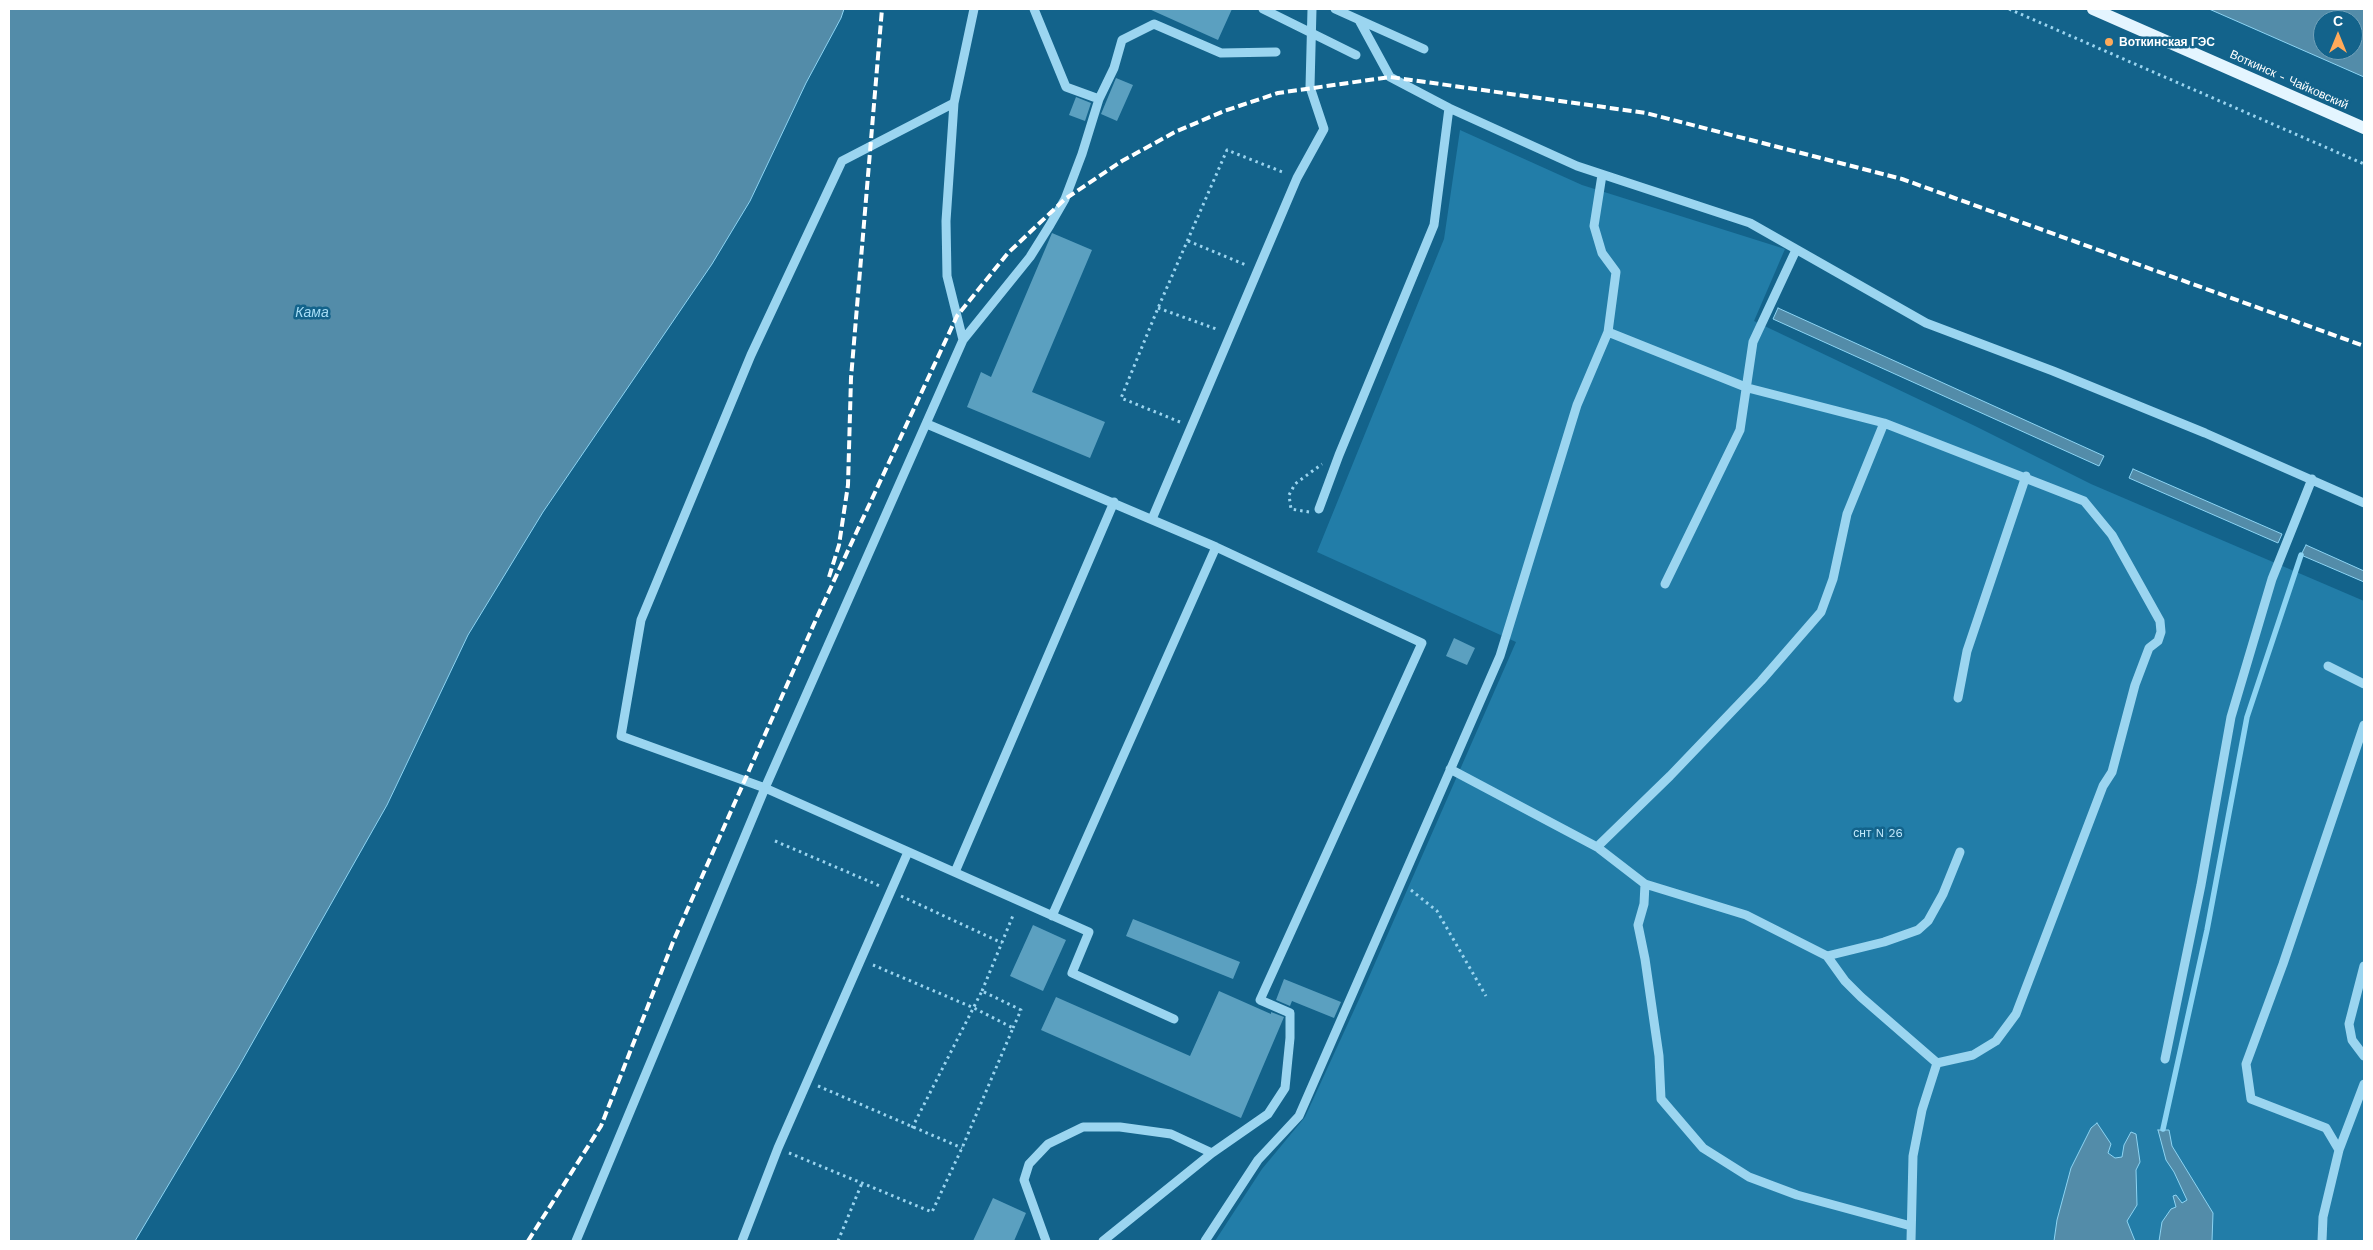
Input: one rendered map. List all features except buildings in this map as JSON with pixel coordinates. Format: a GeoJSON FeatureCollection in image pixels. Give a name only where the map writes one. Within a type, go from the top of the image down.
{"type":"FeatureCollection","features":[{"type":"Feature","properties":{"kind":"main road","name":"Воткинск - Чайковский"},"geometry":{"type":"LineString","coordinates":[[2093,9],[2364,128]]}},
{"type":"Feature","properties":{"kind":"lane"},"geometry":{"type":"LineString","coordinates":[[963,340],[947,276],[946,222],[954,103],[974,9]]}},
{"type":"Feature","properties":{"kind":"lane"},"geometry":{"type":"LineString","coordinates":[[1034,9],[1066,87],[1099,99]]}},
{"type":"Feature","properties":{"kind":"lane"},"geometry":{"type":"LineString","coordinates":[[1263,9],[1356,55]]}},
{"type":"Feature","properties":{"kind":"lane"},"geometry":{"type":"LineString","coordinates":[[1152,519],[1297,178],[1324,129],[1310,87],[1312,9]]}},
{"type":"Feature","properties":{"kind":"lane"},"geometry":{"type":"LineString","coordinates":[[1335,9],[1424,49]]}},
{"type":"Feature","properties":{"kind":"lane"},"geometry":{"type":"LineString","coordinates":[[1359,20],[1390,77],[1449,108],[1577,166],[1750,223],[1926,323],[2054,370],[2312,479],[2364,503]]}},
{"type":"Feature","properties":{"kind":"lane"},"geometry":{"type":"LineString","coordinates":[[576,1241],[765,788],[963,340],[1030,256],[1064,199],[1082,154],[1099,99],[1114,68],[1122,40],[1154,24],[1222,53],[1276,52]]}},
{"type":"Feature","properties":{"kind":"lane"},"geometry":{"type":"LineString","coordinates":[[954,103],[842,160],[751,355],[641,620],[621,736],[765,788],[1090,932],[1072,973],[1174,1019]]}},
{"type":"Feature","properties":{"kind":"lane"},"geometry":{"type":"LineString","coordinates":[[1319,510],[1339,455],[1434,225],[1449,108]]}},
{"type":"Feature","properties":{"kind":"lane"},"geometry":{"type":"LineString","coordinates":[[1205,1241],[1258,1160],[1298,1116],[1500,656],[1577,405],[1608,332],[1616,272],[1602,254],[1594,226],[1602,175]]}},
{"type":"Feature","properties":{"kind":"lane"},"geometry":{"type":"LineString","coordinates":[[1664,584],[1740,430],[1748,388],[1752,342],[1796,250]]}},
{"type":"Feature","properties":{"kind":"lane"},"geometry":{"type":"LineString","coordinates":[[1608,332],[1748,388],[1884,423],[2026,476],[2084,501],[2112,535],[2160,621],[2161,632],[2158,641],[2149,648],[2135,685],[2112,772],[2103,786],[2016,1014],[1996,1041],[1973,1055],[1937,1063]]}},
{"type":"Feature","properties":{"kind":"lane"},"geometry":{"type":"LineString","coordinates":[[1597,846],[1670,776],[1761,681],[1821,612],[1833,579],[1847,514],[1884,423]]}},
{"type":"Feature","properties":{"kind":"lane"},"geometry":{"type":"LineString","coordinates":[[927,424],[1216,547],[1422,643],[1260,1000],[1290,1013],[1290,1038],[1285,1088],[1268,1114],[1212,1153],[1103,1241]]}},
{"type":"Feature","properties":{"kind":"lane"},"geometry":{"type":"LineString","coordinates":[[1958,698],[1967,651],[2026,476]]}},
{"type":"Feature","properties":{"kind":"lane"},"geometry":{"type":"LineString","coordinates":[[2165,1059],[2201,885],[2232,717],[2272,579],[2312,479]]}},
{"type":"Feature","properties":{"kind":"lane"},"geometry":{"type":"LineString","coordinates":[[955,872],[1114,502]]}},
{"type":"Feature","properties":{"kind":"lane"},"geometry":{"type":"LineString","coordinates":[[1052,916],[1216,547]]}},
{"type":"Feature","properties":{"kind":"lane"},"geometry":{"type":"LineString","coordinates":[[2328,666],[2364,684]]}},
{"type":"Feature","properties":{"kind":"lane"},"geometry":{"type":"LineString","coordinates":[[2339,1150],[2326,1128],[2250,1100],[2246,1064],[2283,964],[2364,725]]}},
{"type":"Feature","properties":{"kind":"lane"},"geometry":{"type":"LineString","coordinates":[[1450,768],[1597,846],[1645,884],[1746,915],[1827,956],[1844,981],[1937,1063]]}},
{"type":"Feature","properties":{"kind":"lane"},"geometry":{"type":"LineString","coordinates":[[742,1241],[778,1148],[908,852]]}},
{"type":"Feature","properties":{"kind":"lane"},"geometry":{"type":"LineString","coordinates":[[1827,956],[1884,942],[1918,930],[1928,921],[1939,901],[1960,852]]}},
{"type":"Feature","properties":{"kind":"lane"},"geometry":{"type":"LineString","coordinates":[[1645,884],[1644,904],[1638,925],[1646,959],[1659,1056],[1661,1099],[1702,1148],[1749,1177],[1797,1195],[1911,1226]]}},
{"type":"Feature","properties":{"kind":"lane"},"geometry":{"type":"LineString","coordinates":[[2364,966],[2349,1024],[2352,1040],[2364,1056]]}},
{"type":"Feature","properties":{"kind":"lane"},"geometry":{"type":"LineString","coordinates":[[1911,1241],[1913,1156],[1922,1110],[1937,1063]]}},
{"type":"Feature","properties":{"kind":"lane"},"geometry":{"type":"LineString","coordinates":[[2322,1241],[2324,1217],[2339,1150],[2364,1084]]}},
{"type":"Feature","properties":{"kind":"lane"},"geometry":{"type":"LineString","coordinates":[[1046,1241],[1024,1180],[1029,1164],[1048,1144],[1083,1127],[1120,1127],[1171,1134],[1212,1153]]}},
{"type":"Feature","properties":{"kind":"path"},"geometry":{"type":"LineString","coordinates":[[2009,9],[2364,164]]}},
{"type":"Feature","properties":{"kind":"path"},"geometry":{"type":"LineString","coordinates":[[1192,427],[1121,398],[1158,308],[1227,150],[1297,178]]}},
{"type":"Feature","properties":{"kind":"path"},"geometry":{"type":"LineString","coordinates":[[1188,241],[1258,270]]}},
{"type":"Feature","properties":{"kind":"path"},"geometry":{"type":"LineString","coordinates":[[1158,308],[1231,334]]}},
{"type":"Feature","properties":{"kind":"path"},"geometry":{"type":"LineString","coordinates":[[1319,510],[1304,513],[1291,510],[1289,496],[1295,484],[1339,455]]}},
{"type":"Feature","properties":{"kind":"path"},"geometry":{"type":"LineString","coordinates":[[1401,881],[1436,911],[1486,996]]}},
{"type":"Feature","properties":{"kind":"path"},"geometry":{"type":"LineString","coordinates":[[912,1128],[974,1008],[1019,901]]}},
{"type":"Feature","properties":{"kind":"path"},"geometry":{"type":"LineString","coordinates":[[861,960],[974,1008],[1013,1028]]}},
{"type":"Feature","properties":{"kind":"path"},"geometry":{"type":"LineString","coordinates":[[778,1148],[932,1212],[962,1148],[1021,1010],[982,991]]}},
{"type":"Feature","properties":{"kind":"path"},"geometry":{"type":"LineString","coordinates":[[808,1081],[912,1128],[962,1148]]}},
{"type":"Feature","properties":{"kind":"path"},"geometry":{"type":"LineString","coordinates":[[838,1241],[862,1183]]}},
{"type":"Feature","properties":{"kind":"green space","name":"снт N 26"},"geometry":{"type":"Polygon","coordinates":[[[1460,130],[1582,185],[1785,249],[1754,321],[1975,426],[2091,484],[2364,601],[2364,1241],[1215,1241],[1262,1169],[1305,1117],[1361,995],[1516,642],[1317,552],[1444,239],[1460,130]]]}},
{"type":"Feature","properties":{"kind":"water","name":"Кама"},"geometry":{"type":"Polygon","coordinates":[[[9,9],[844,9],[806,83],[750,201],[712,264],[543,512],[468,635],[387,805],[238,1068],[135,1241],[9,1241],[9,9]]]}},
{"type":"Feature","properties":{"kind":"water"},"geometry":{"type":"Polygon","coordinates":[[[2209,9],[2364,9],[2364,77],[2325,60],[2363,60],[2363,10],[2313,10],[2313,55],[2209,9]]]}},
{"type":"Feature","properties":{"kind":"water"},"geometry":{"type":"Polygon","coordinates":[[[1778,308],[2104,456],[2099,466],[1773,319],[1778,308]]]}},
{"type":"Feature","properties":{"kind":"water"},"geometry":{"type":"Polygon","coordinates":[[[2133,469],[2282,534],[2278,543],[2129,478],[2133,469]]]}},
{"type":"Feature","properties":{"kind":"water"},"geometry":{"type":"Polygon","coordinates":[[[2306,545],[2364,571],[2364,582],[2301,555],[2306,545]]]}},
{"type":"Feature","properties":{"kind":"water"},"geometry":{"type":"Polygon","coordinates":[[[2097,1123],[2111,1144],[2108,1153],[2115,1158],[2122,1157],[2124,1145],[2131,1132],[2136,1134],[2140,1162],[2136,1170],[2137,1205],[2127,1221],[2135,1241],[2054,1241],[2057,1220],[2071,1168],[2091,1128],[2097,1123]]]}},
{"type":"Feature","properties":{"kind":"water"},"geometry":{"type":"Polygon","coordinates":[[[2158,1130],[2169,1130],[2172,1146],[2213,1213],[2212,1241],[2159,1241],[2162,1222],[2171,1209],[2176,1207],[2173,1196],[2176,1195],[2182,1203],[2187,1200],[2174,1172],[2166,1160],[2158,1130]]]}},
{"type":"Feature","properties":{"kind":"waterway"},"geometry":{"type":"LineString","coordinates":[[2163,1129],[2207,930],[2247,717],[2301,555]]}},
{"type":"Feature","properties":{"kind":"railway"},"geometry":{"type":"LineString","coordinates":[[829,577],[839,545],[848,485],[851,378],[882,9]]}},
{"type":"Feature","properties":{"kind":"railway"},"geometry":{"type":"LineString","coordinates":[[528,1241],[601,1126],[673,942],[818,615],[957,316],[1008,253],[1065,199],[1122,161],[1175,132],[1224,111],[1278,93],[1390,77],[1646,113],[1902,179],[2364,346]]}},
{"type":"Feature","properties":{"kind":"place","name":"Воткинская ГЭС"},"geometry":{"type":"Point","coordinates":[2109,42]}}]}
